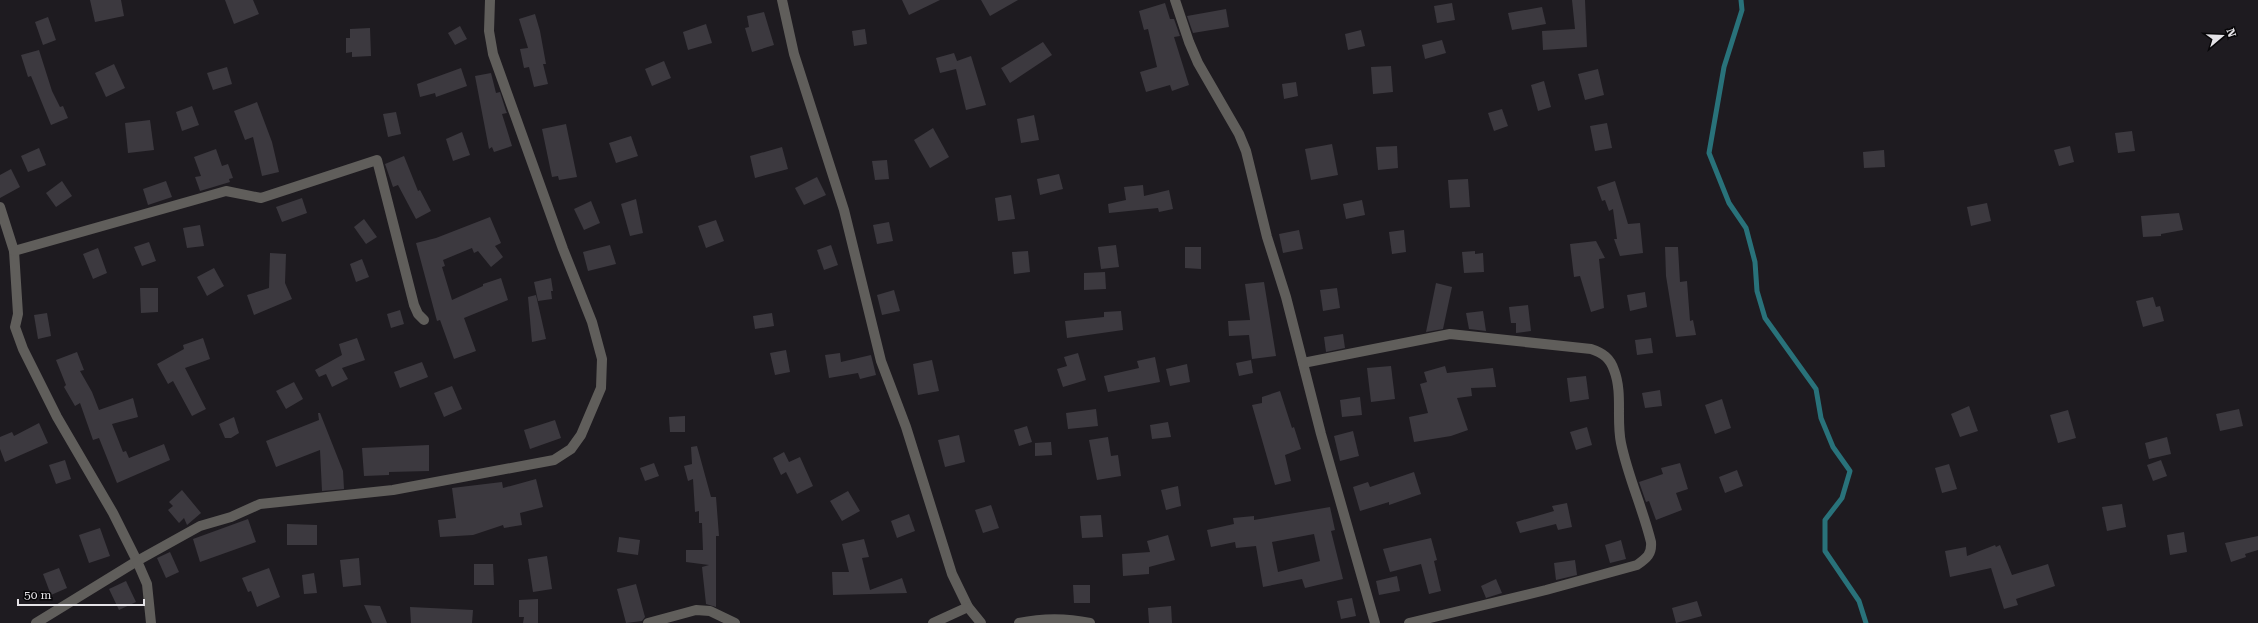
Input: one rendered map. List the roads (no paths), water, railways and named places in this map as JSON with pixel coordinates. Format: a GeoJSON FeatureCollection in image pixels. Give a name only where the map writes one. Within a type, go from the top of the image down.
{"type":"FeatureCollection","features":[{"type":"Feature","properties":{"kind":"street"},"geometry":{"type":"LineString","coordinates":[[36,623],[136,561],[200,526],[231,517],[260,504],[393,490],[532,465],[554,460],[570,449],[581,435],[601,388],[602,359],[592,322],[563,249],[493,54],[489,30],[490,0]]}},
{"type":"Feature","properties":{"kind":"street"},"geometry":{"type":"LineString","coordinates":[[782,0],[794,54],[844,210],[881,361],[906,427],[952,574],[968,607],[981,623]]}},
{"type":"Feature","properties":{"kind":"street"},"geometry":{"type":"LineString","coordinates":[[1175,0],[1189,42],[1198,63],[1239,134],[1246,151],[1267,237],[1286,297],[1375,623]]}},
{"type":"Feature","properties":{"kind":"street"},"geometry":{"type":"LineString","coordinates":[[14,251],[226,191],[261,198],[377,160],[414,304],[418,314],[424,320]]}},
{"type":"Feature","properties":{"kind":"street"},"geometry":{"type":"LineString","coordinates":[[0,207],[14,251],[18,314],[15,327],[23,349],[57,417],[113,513],[147,584],[151,623]]}},
{"type":"Feature","properties":{"kind":"street"},"geometry":{"type":"LineString","coordinates":[[1303,363],[1450,334],[1591,349],[1601,353],[1610,360],[1615,371],[1618,383],[1621,444],[1652,542],[1652,552],[1645,560],[1637,565],[1546,590],[1409,623]]}},
{"type":"Feature","properties":{"kind":"street"},"geometry":{"type":"LineString","coordinates":[[933,623],[968,607]]}},
{"type":"Feature","properties":{"kind":"street"},"geometry":{"type":"LineString","coordinates":[[648,623],[696,610],[710,611],[735,623]]}},
{"type":"Feature","properties":{"kind":"street"},"geometry":{"type":"LineString","coordinates":[[1019,623],[1051,618],[1072,619],[1090,623]]}},
{"type":"Feature","properties":{"kind":"waterway"},"geometry":{"type":"LineString","coordinates":[[1741,0],[1742,10],[1724,67],[1709,153],[1729,203],[1746,228],[1755,262],[1757,291],[1765,318],[1816,389],[1821,418],[1833,447],[1850,471],[1842,498],[1825,520],[1825,551],[1859,601],[1866,623]]}}]}
